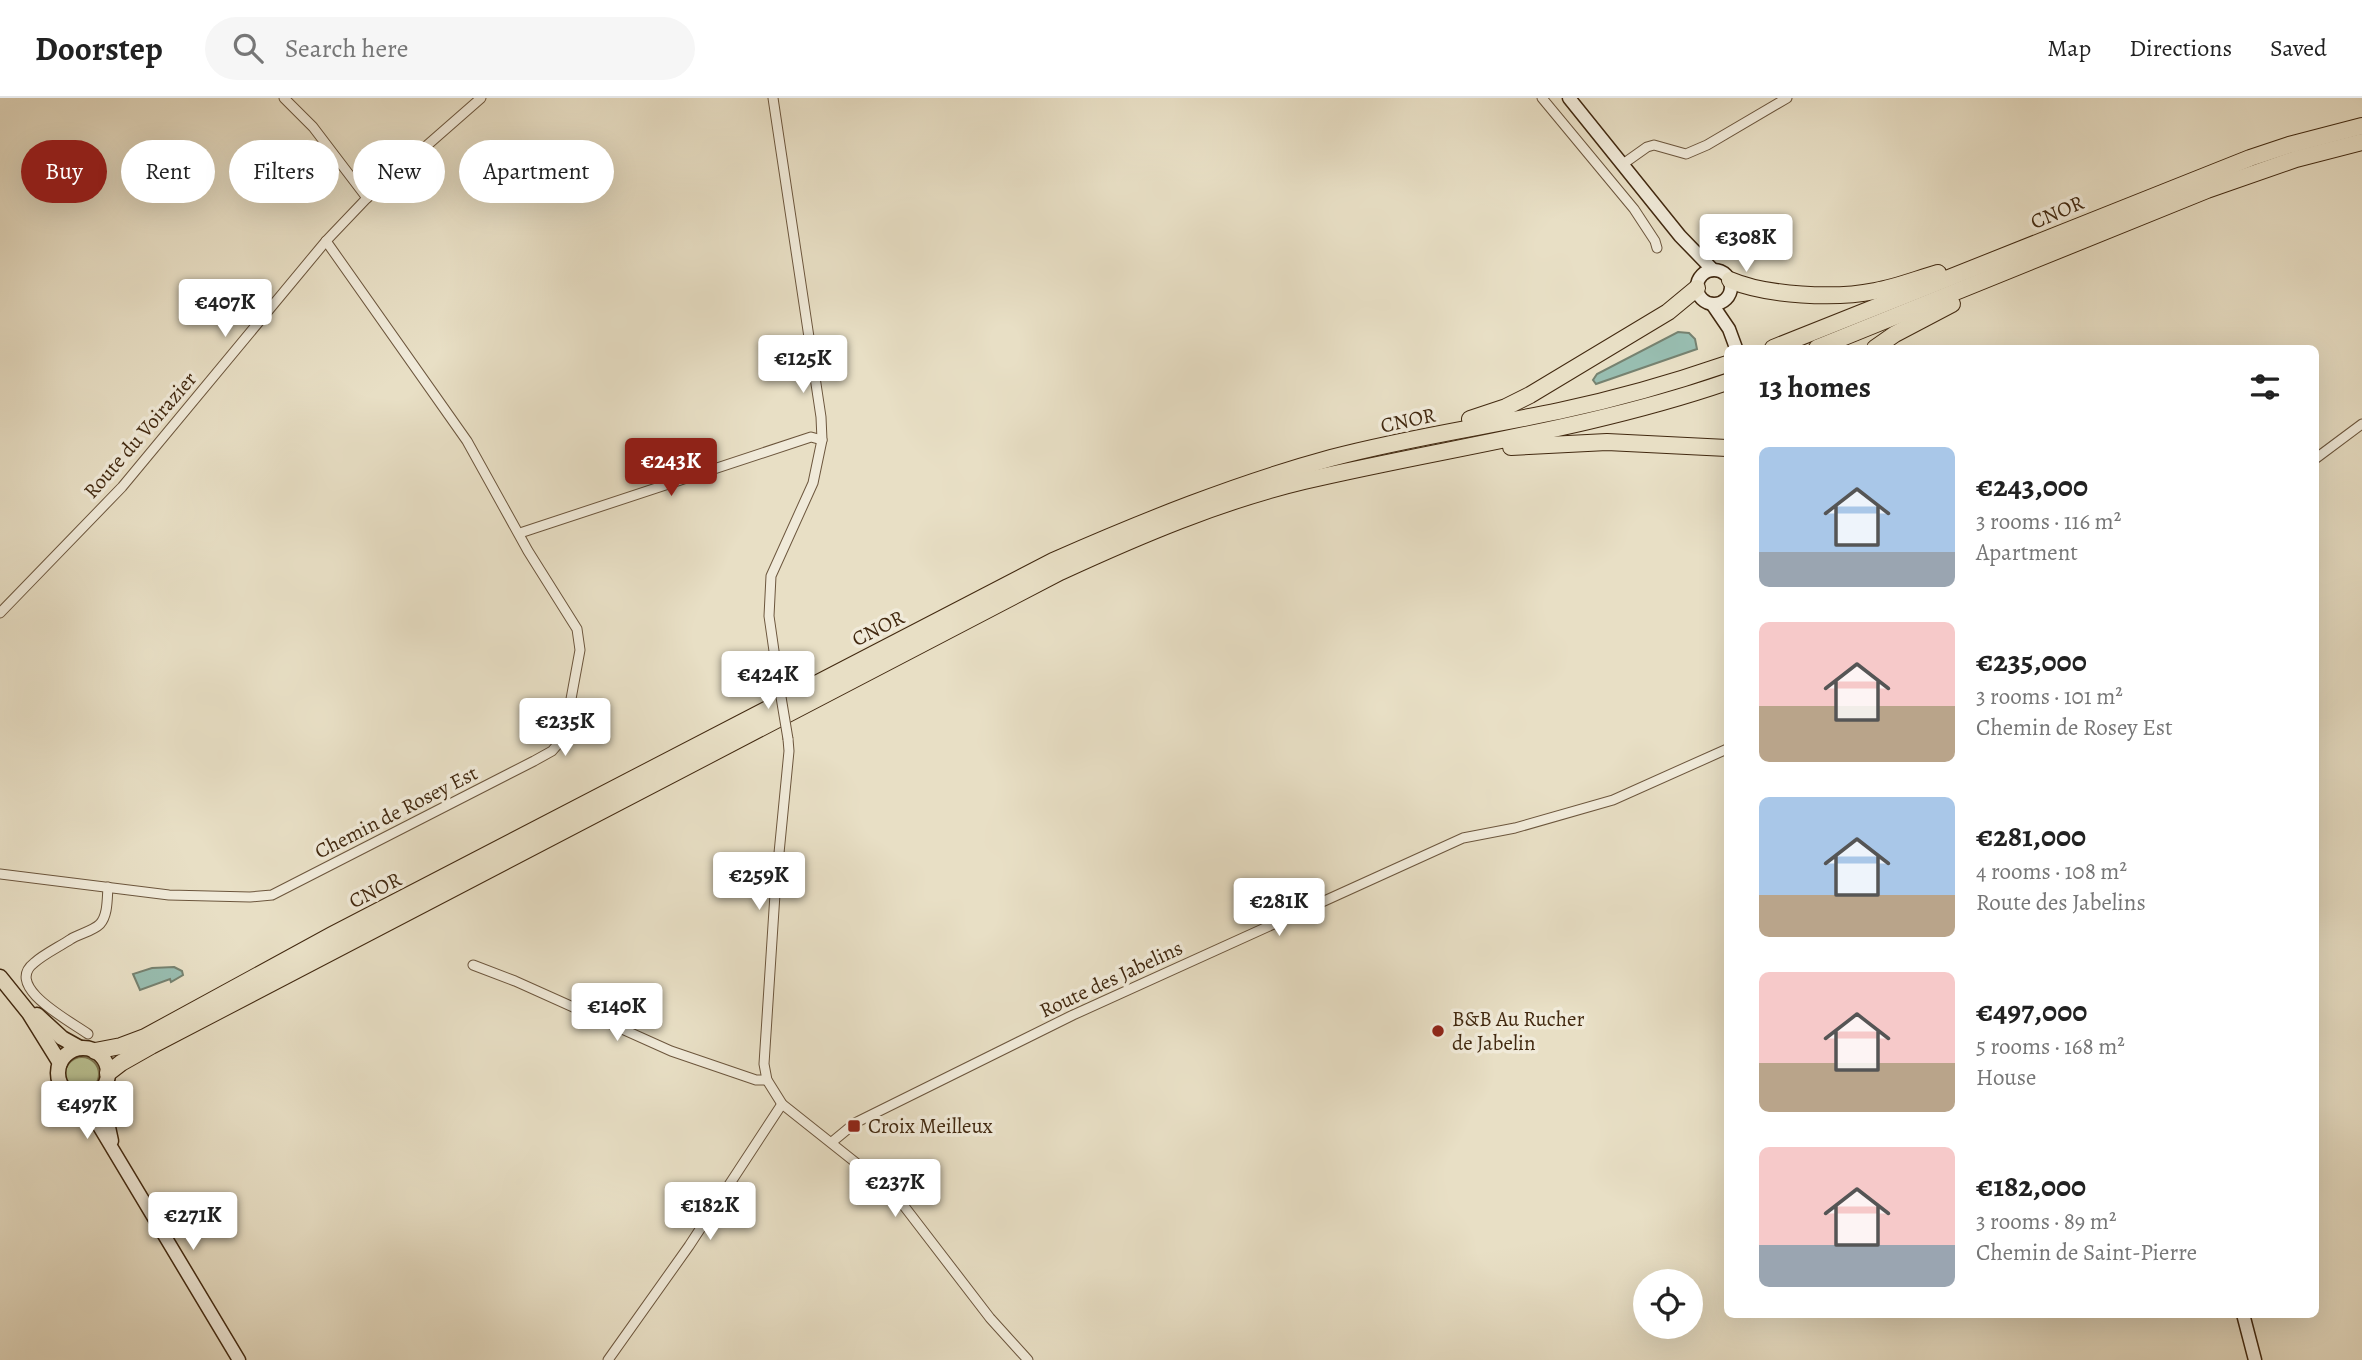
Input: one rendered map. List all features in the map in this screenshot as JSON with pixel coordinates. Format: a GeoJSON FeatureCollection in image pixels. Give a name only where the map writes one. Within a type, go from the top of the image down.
{"type":"FeatureCollection","features":[{"type":"Feature","properties":{"kind":"highway","name":"CNOR"},"geometry":{"type":"LineString","coordinates":[[1781,345],[2250,158],[2362,126]]}},
{"type":"Feature","properties":{"kind":"highway","name":"CNOR"},"geometry":{"type":"LineString","coordinates":[[1825,345],[2255,172],[2362,142]]}},
{"type":"Feature","properties":{"kind":"highway"},"geometry":{"type":"LineString","coordinates":[[1879,345],[1944,308],[2055,261],[2130,223]]}},
{"type":"Feature","properties":{"kind":"highway"},"geometry":{"type":"LineString","coordinates":[[1730,280],[1758,288],[1795,292],[1874,292],[2031,246]]}},
{"type":"Feature","properties":{"kind":"highway"},"geometry":{"type":"LineString","coordinates":[[1331,458],[1406,435],[1483,416],[1506,407],[1668,312],[1698,284]]}},
{"type":"Feature","properties":{"kind":"highway","name":"CNOR"},"geometry":{"type":"LineString","coordinates":[[88,1049],[121,1046],[145,1037],[332,935],[1054,561],[1194,503],[1331,458],[1586,405],[1724,365]]}},
{"type":"Feature","properties":{"kind":"highway","name":"CNOR"},"geometry":{"type":"LineString","coordinates":[[106,1081],[128,1059],[172,1035],[1060,572],[1163,528],[1258,494],[1401,460],[1604,418],[1724,383]]}},
{"type":"Feature","properties":{"kind":"highway"},"geometry":{"type":"LineString","coordinates":[[1401,460],[1539,444],[1607,442],[1724,448]]}},
{"type":"Feature","properties":{"kind":"main road"},"geometry":{"type":"LineString","coordinates":[[0,977],[21,1002],[60,1063]]}},
{"type":"Feature","properties":{"kind":"main road"},"geometry":{"type":"LineString","coordinates":[[21,1002],[62,1038],[88,1049],[102,1056],[106,1081],[88,1098],[79,1098],[67,1093],[62,1087],[58,1079],[60,1063],[71,1050],[88,1049]]}},
{"type":"Feature","properties":{"kind":"street"},"geometry":{"type":"LineString","coordinates":[[284,98],[313,127],[353,180]]}},
{"type":"Feature","properties":{"kind":"street","name":"Route du Voirazier"},"geometry":{"type":"LineString","coordinates":[[433,140],[481,98]]}},
{"type":"Feature","properties":{"kind":"street"},"geometry":{"type":"LineString","coordinates":[[773,98],[821,417],[822,440],[813,483],[771,576],[769,616],[789,751],[775,894],[764,1064],[767,1080],[782,1104],[894,1194],[990,1318],[1028,1360]]}},
{"type":"Feature","properties":{"kind":"street"},"geometry":{"type":"LineString","coordinates":[[1542,98],[1634,209],[1657,248]]}},
{"type":"Feature","properties":{"kind":"street"},"geometry":{"type":"LineString","coordinates":[[1569,98],[1680,236],[1713,270]]}},
{"type":"Feature","properties":{"kind":"street"},"geometry":{"type":"LineString","coordinates":[[1623,164],[1654,145],[1686,154],[1707,145],[1787,98]]}},
{"type":"Feature","properties":{"kind":"street","name":"Route du Voirazier"},"geometry":{"type":"LineString","coordinates":[[0,613],[121,487],[326,241],[362,203]]}},
{"type":"Feature","properties":{"kind":"street"},"geometry":{"type":"LineString","coordinates":[[1680,236],[1701,299],[1712,304],[1732,340]]}},
{"type":"Feature","properties":{"kind":"street","name":"Chemin de Rosey Est"},"geometry":{"type":"LineString","coordinates":[[0,874],[169,895],[272,895],[552,751],[564,737],[580,643],[577,629],[528,551],[467,441],[326,241]]}},
{"type":"Feature","properties":{"kind":"street"},"geometry":{"type":"LineString","coordinates":[[1698,284],[1707,271],[1713,270],[1724,272],[1730,280],[1731,291],[1726,300],[1732,340]]}},
{"type":"Feature","properties":{"kind":"street"},"geometry":{"type":"LineString","coordinates":[[1712,304],[1726,300]]}},
{"type":"Feature","properties":{"kind":"street"},"geometry":{"type":"LineString","coordinates":[[2319,456],[2362,424]]}},
{"type":"Feature","properties":{"kind":"street"},"geometry":{"type":"LineString","coordinates":[[520,533],[811,437],[822,440]]}},
{"type":"Feature","properties":{"kind":"street","name":"Route des Jabelins"},"geometry":{"type":"LineString","coordinates":[[832,1142],[855,1123],[1073,1015],[1463,838],[1515,828],[1613,800],[1724,750]]}},
{"type":"Feature","properties":{"kind":"street"},"geometry":{"type":"LineString","coordinates":[[88,1034],[51,1010],[33,994],[26,983],[26,973],[32,964],[71,939],[100,925],[105,914],[108,887]]}},
{"type":"Feature","properties":{"kind":"street"},"geometry":{"type":"LineString","coordinates":[[473,965],[671,1051],[756,1080],[767,1080]]}},
{"type":"Feature","properties":{"kind":"street"},"geometry":{"type":"LineString","coordinates":[[106,1081],[110,1137],[120,1165]]}},
{"type":"Feature","properties":{"kind":"street"},"geometry":{"type":"LineString","coordinates":[[79,1098],[88,1108],[238,1359]]}},
{"type":"Feature","properties":{"kind":"street"},"geometry":{"type":"LineString","coordinates":[[608,1360],[689,1246],[782,1104]]}},
{"type":"Feature","properties":{"kind":"street"},"geometry":{"type":"LineString","coordinates":[[2244,1318],[2255,1360]]}},
{"type":"Feature","properties":{"kind":"green space"},"geometry":{"type":"Polygon","coordinates":[[[82,1057],[94,1062],[99,1074],[94,1086],[82,1091],[70,1086],[65,1074],[70,1062],[82,1057]]]}},
{"type":"Feature","properties":{"kind":"water"},"geometry":{"type":"Polygon","coordinates":[[[1678,332],[1689,333],[1695,339],[1697,349],[1596,384],[1593,380],[1597,374],[1678,332]]]}},
{"type":"Feature","properties":{"kind":"water"},"geometry":{"type":"Polygon","coordinates":[[[174,967],[182,971],[183,975],[171,982],[170,979],[140,990],[133,974],[152,968],[174,967]]]}},
{"type":"Feature","properties":{"kind":"place","name":"B&B Au Rucher de Jabelin"},"geometry":{"type":"Point","coordinates":[1438,1031]}},
{"type":"Feature","properties":{"kind":"place","name":"Croix Meilleux"},"geometry":{"type":"Point","coordinates":[854,1126]}}]}
